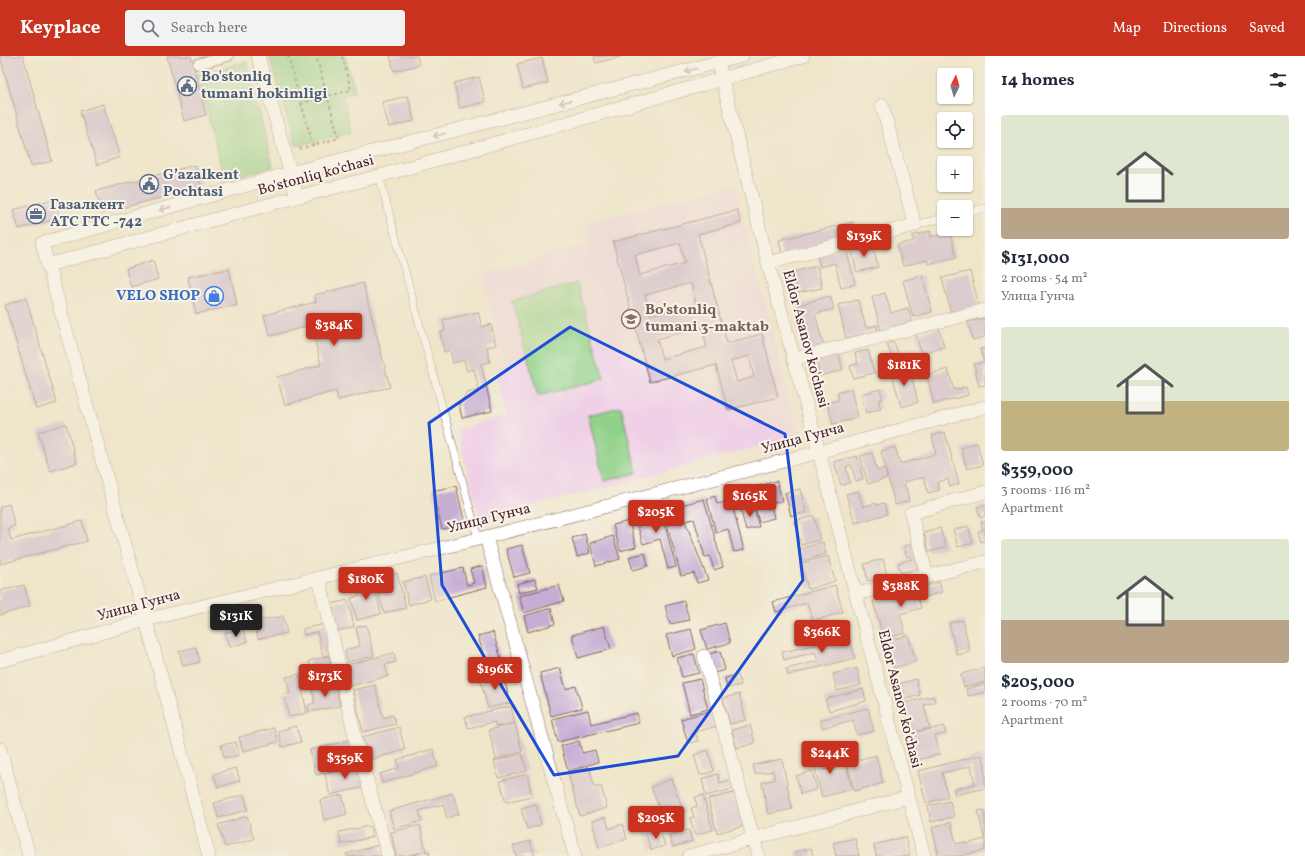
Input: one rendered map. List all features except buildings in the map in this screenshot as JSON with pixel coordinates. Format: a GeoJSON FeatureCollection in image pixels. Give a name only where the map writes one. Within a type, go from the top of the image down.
{"type":"FeatureCollection","features":[{"type":"Feature","properties":{"kind":"street"},"geometry":{"type":"LineString","coordinates":[[198,64],[228,56]]}},
{"type":"Feature","properties":{"kind":"street"},"geometry":{"type":"LineString","coordinates":[[258,56],[297,197]]}},
{"type":"Feature","properties":{"kind":"street","name":"Bo'stonliq ko'chasi"},"geometry":{"type":"LineString","coordinates":[[742,56],[717,59],[290,174],[42,243],[48,265],[379,176],[803,56]]}},
{"type":"Feature","properties":{"kind":"street","name":"Eldor Asanov ko'chasi"},"geometry":{"type":"LineString","coordinates":[[717,59],[768,263],[819,452],[924,856]]}},
{"type":"Feature","properties":{"kind":"street"},"geometry":{"type":"LineString","coordinates":[[768,263],[915,225],[882,105]]}},
{"type":"Feature","properties":{"kind":"street"},"geometry":{"type":"LineString","coordinates":[[48,265],[146,620],[209,856]]}},
{"type":"Feature","properties":{"kind":"street"},"geometry":{"type":"LineString","coordinates":[[794,359],[985,310]]}},
{"type":"Feature","properties":{"kind":"street","name":"Улица Гунча"},"geometry":{"type":"LineString","coordinates":[[0,661],[146,620],[482,538],[819,452],[985,407]]}},
{"type":"Feature","properties":{"kind":"street"},"geometry":{"type":"LineString","coordinates":[[927,576],[911,513],[985,492]]}},
{"type":"Feature","properties":{"kind":"street"},"geometry":{"type":"LineString","coordinates":[[482,538],[575,856]]}},
{"type":"Feature","properties":{"kind":"street"},"geometry":{"type":"LineString","coordinates":[[856,594],[985,562]]}},
{"type":"Feature","properties":{"kind":"street"},"geometry":{"type":"LineString","coordinates":[[319,578],[356,741],[388,856]]}},
{"type":"Feature","properties":{"kind":"street"},"geometry":{"type":"LineString","coordinates":[[704,656],[758,856]]}},
{"type":"Feature","properties":{"kind":"street"},"geometry":{"type":"LineString","coordinates":[[0,750],[28,856]]}},
{"type":"Feature","properties":{"kind":"street"},"geometry":{"type":"LineString","coordinates":[[689,856],[908,796]]}},
{"type":"Feature","properties":{"kind":"lane"},"geometry":{"type":"LineString","coordinates":[[379,176],[482,538]]}},
{"type":"Feature","properties":{"kind":"lane"},"geometry":{"type":"LineString","coordinates":[[973,211],[985,208]]}},
{"type":"Feature","properties":{"kind":"lane"},"geometry":{"type":"LineString","coordinates":[[915,225],[937,220]]}},
{"type":"Feature","properties":{"kind":"path"},"geometry":{"type":"LineString","coordinates":[[288,56],[313,145]]}},
{"type":"Feature","properties":{"kind":"path"},"geometry":{"type":"LineString","coordinates":[[299,149],[339,138],[316,56]]}},
{"type":"Feature","properties":{"kind":"path"},"geometry":{"type":"LineString","coordinates":[[302,104],[351,90],[342,56]]}},
{"type":"Feature","properties":{"kind":"highlighted area"},"geometry":{"type":"Polygon","coordinates":[[[570,327],[785,434],[803,580],[678,756],[554,775],[442,585],[429,423],[570,327]]]}},
{"type":"Feature","properties":{"kind":"shaded area","name":"Bo’stonliq tumani 3-maktab"},"geometry":{"type":"Polygon","coordinates":[[[734,184],[799,436],[480,520],[457,429],[507,415],[495,366],[503,363],[483,275],[590,243],[586,223],[734,184]]]}},
{"type":"Feature","properties":{"kind":"green space"},"geometry":{"type":"Polygon","coordinates":[[[269,56],[345,56],[355,91],[343,96],[351,132],[296,146],[269,56]]]}},
{"type":"Feature","properties":{"kind":"green space"},"geometry":{"type":"Polygon","coordinates":[[[247,62],[273,167],[224,180],[198,74],[247,62]]]}},
{"type":"Feature","properties":{"kind":"green space"},"geometry":{"type":"Polygon","coordinates":[[[577,283],[604,379],[538,396],[512,301],[577,283]]]}},
{"type":"Feature","properties":{"kind":"green space"},"geometry":{"type":"Polygon","coordinates":[[[621,407],[637,473],[604,481],[588,415],[621,407]]]}},
{"type":"Feature","properties":{"kind":"place","name":"Bo'stonliq tumani hokimligi"},"geometry":{"type":"Point","coordinates":[187,86]}},
{"type":"Feature","properties":{"kind":"place","name":"Gʼazalkent Pochtasi"},"geometry":{"type":"Point","coordinates":[149,184]}},
{"type":"Feature","properties":{"kind":"place","name":"Газалкент АТС ГТС -742"},"geometry":{"type":"Point","coordinates":[36,214]}},
{"type":"Feature","properties":{"kind":"place","name":"VELO SHOP"},"geometry":{"type":"Point","coordinates":[214,296]}},
{"type":"Feature","properties":{"kind":"place","name":"Bo’stonliq tumani 3-maktab"},"geometry":{"type":"Point","coordinates":[631,319]}}]}
